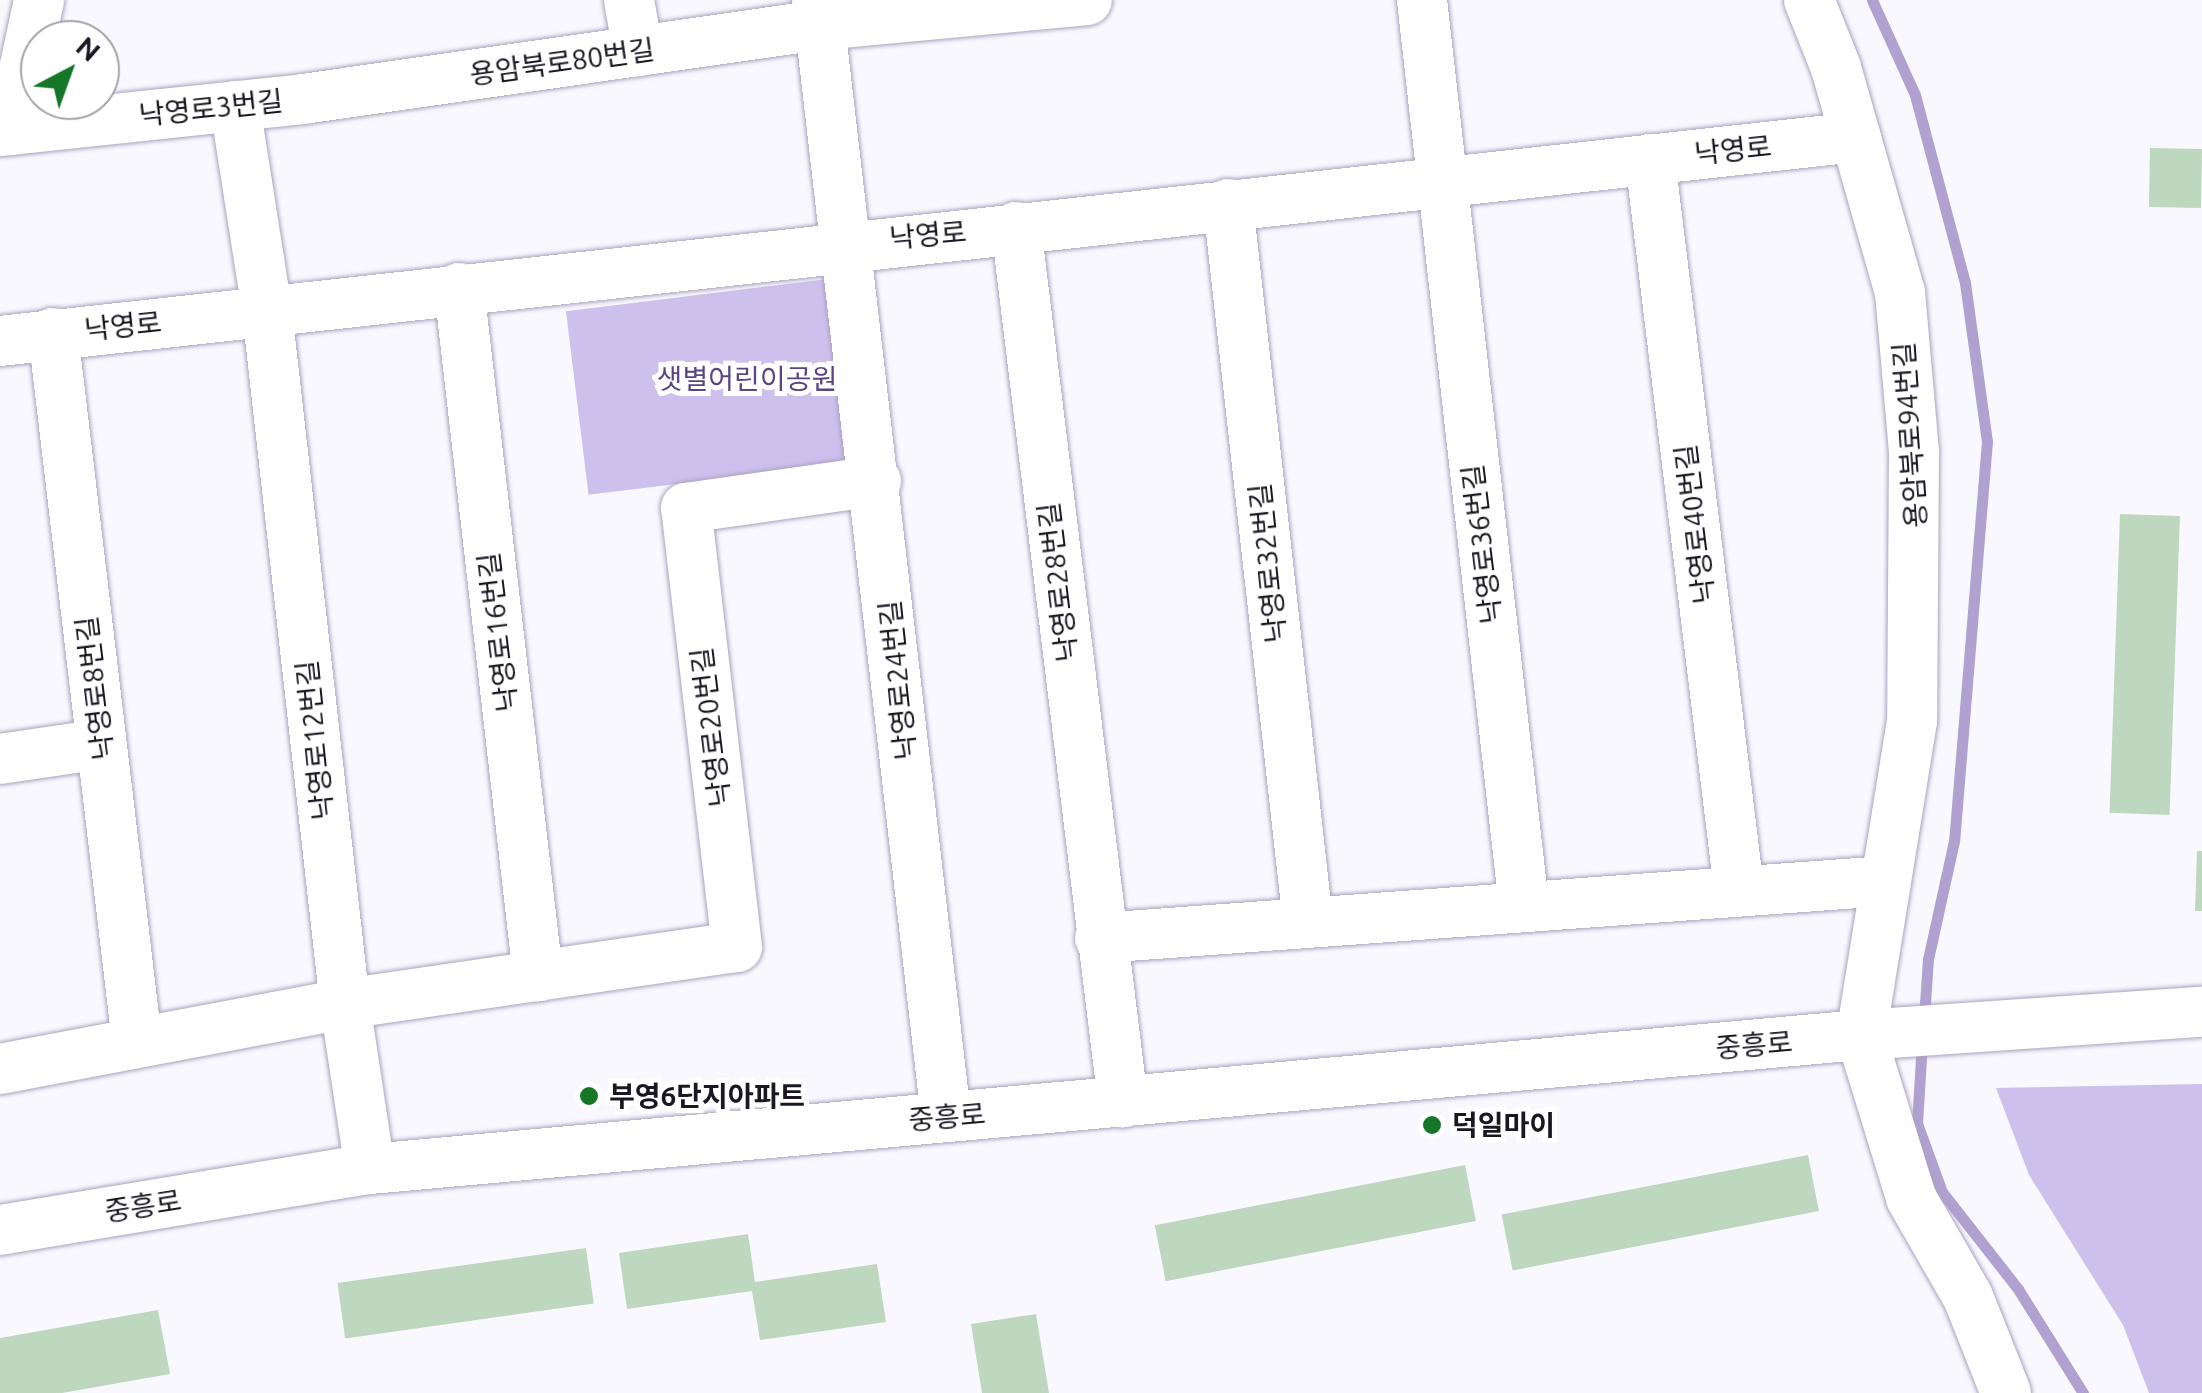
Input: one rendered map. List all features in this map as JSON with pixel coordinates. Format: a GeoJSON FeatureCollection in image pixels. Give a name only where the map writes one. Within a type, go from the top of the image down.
{"type":"FeatureCollection","features":[{"type":"Feature","properties":{"kind":"street"},"geometry":{"type":"LineString","coordinates":[[5,130],[39,0]]}},
{"type":"Feature","properties":{"kind":"street"},"geometry":{"type":"LineString","coordinates":[[629,0],[638,51]]}},
{"type":"Feature","properties":{"kind":"street","name":"용암북로80번길"},"geometry":{"type":"LineString","coordinates":[[303,99],[638,51],[819,13],[1087,0]]}},
{"type":"Feature","properties":{"kind":"street","name":"낙영로36번길"},"geometry":{"type":"LineString","coordinates":[[1422,0],[1508,907]]}},
{"type":"Feature","properties":{"kind":"street","name":"용암북로94번길"},"geometry":{"type":"LineString","coordinates":[[1809,0],[1856,137],[1900,292],[1914,451],[1912,721],[1886,881],[1879,1034]]}},
{"type":"Feature","properties":{"kind":"street"},"geometry":{"type":"LineString","coordinates":[[819,13],[850,243]]}},
{"type":"Feature","properties":{"kind":"street","name":"낙영로3번길"},"geometry":{"type":"LineString","coordinates":[[5,130],[303,99]]}},
{"type":"Feature","properties":{"kind":"street","name":"낙영로12번길"},"geometry":{"type":"LineString","coordinates":[[235,106],[267,310],[345,1004],[370,1169]]}},
{"type":"Feature","properties":{"kind":"street","name":"낙영로"},"geometry":{"type":"LineString","coordinates":[[0,341],[850,243],[1856,137]]}},
{"type":"Feature","properties":{"kind":"street","name":"낙영로40번길"},"geometry":{"type":"LineString","coordinates":[[1650,159],[1739,890]]}},
{"type":"Feature","properties":{"kind":"street","name":"낙영로32번길"},"geometry":{"type":"LineString","coordinates":[[1228,204],[1308,923]]}},
{"type":"Feature","properties":{"kind":"street","name":"낙영로28번길"},"geometry":{"type":"LineString","coordinates":[[1016,227],[1122,1102]]}},
{"type":"Feature","properties":{"kind":"street","name":"낙영로24번길"},"geometry":{"type":"LineString","coordinates":[[850,243],[946,1117]]}},
{"type":"Feature","properties":{"kind":"street","name":"낙영로16번길"},"geometry":{"type":"LineString","coordinates":[[458,288],[538,976]]}},
{"type":"Feature","properties":{"kind":"street","name":"낙영로8번길"},"geometry":{"type":"LineString","coordinates":[[53,334],[137,1042]]}},
{"type":"Feature","properties":{"kind":"street","name":"낙영로20번길"},"geometry":{"type":"LineString","coordinates":[[538,976],[736,947],[686,508],[876,482]]}},
{"type":"Feature","properties":{"kind":"street"},"geometry":{"type":"LineString","coordinates":[[0,759],[101,744]]}},
{"type":"Feature","properties":{"kind":"street"},"geometry":{"type":"LineString","coordinates":[[1100,938],[1886,881]]}},
{"type":"Feature","properties":{"kind":"street"},"geometry":{"type":"LineString","coordinates":[[0,1069],[345,1004],[538,976]]}},
{"type":"Feature","properties":{"kind":"street","name":"중흥로"},"geometry":{"type":"LineString","coordinates":[[0,1230],[370,1169],[1879,1034],[2202,1012]]}},
{"type":"Feature","properties":{"kind":"street"},"geometry":{"type":"LineString","coordinates":[[1879,1034],[1911,1198],[1968,1298],[2006,1393]]}},
{"type":"Feature","properties":{"kind":"green space","name":"샛별어린이공원"},"geometry":{"type":"Polygon","coordinates":[[[828,279],[851,463],[589,495],[566,311],[828,279]]]}},
{"type":"Feature","properties":{"kind":"green space"},"geometry":{"type":"Polygon","coordinates":[[[2202,1084],[2202,1393],[2149,1393],[2123,1325],[2029,1175],[1996,1088],[2202,1084]]]}},
{"type":"Feature","properties":{"kind":"building"},"geometry":{"type":"Polygon","coordinates":[[[2150,148],[2202,149],[2201,208],[2149,207],[2150,148]]]}},
{"type":"Feature","properties":{"kind":"building"},"geometry":{"type":"Polygon","coordinates":[[[2120,514],[2180,516],[2170,815],[2110,813],[2120,514]]]}},
{"type":"Feature","properties":{"kind":"building"},"geometry":{"type":"Polygon","coordinates":[[[2197,851],[2202,851],[2202,911],[2195,911],[2197,851]]]}},
{"type":"Feature","properties":{"kind":"building"},"geometry":{"type":"Polygon","coordinates":[[[1808,1155],[1819,1211],[1513,1270],[1502,1215],[1808,1155]]]}},
{"type":"Feature","properties":{"kind":"building"},"geometry":{"type":"Polygon","coordinates":[[[1465,1165],[1476,1221],[1166,1281],[1155,1225],[1465,1165]]]}},
{"type":"Feature","properties":{"kind":"building"},"geometry":{"type":"Polygon","coordinates":[[[748,1234],[755,1282],[877,1264],[886,1322],[760,1340],[752,1291],[627,1309],[619,1253],[748,1234]]]}},
{"type":"Feature","properties":{"kind":"building"},"geometry":{"type":"Polygon","coordinates":[[[586,1248],[594,1303],[345,1338],[337,1283],[586,1248]]]}},
{"type":"Feature","properties":{"kind":"building"},"geometry":{"type":"Polygon","coordinates":[[[158,1310],[170,1374],[62,1393],[0,1393],[0,1338],[158,1310]]]}},
{"type":"Feature","properties":{"kind":"building"},"geometry":{"type":"Polygon","coordinates":[[[1036,1314],[1049,1393],[982,1393],[971,1324],[1036,1314]]]}},
{"type":"Feature","properties":{"kind":"waterway"},"geometry":{"type":"LineString","coordinates":[[1872,0],[1915,95],[1965,283],[1987,441],[1954,841],[1928,959],[1924,1018]]}},
{"type":"Feature","properties":{"kind":"waterway"},"geometry":{"type":"LineString","coordinates":[[1922,1042],[1917,1123],[1942,1192],[2018,1289],[2083,1393]]}},
{"type":"Feature","properties":{"kind":"place","name":"부영6단지아파트"},"geometry":{"type":"Point","coordinates":[589,1096]}},
{"type":"Feature","properties":{"kind":"place","name":"덕일마이"},"geometry":{"type":"Point","coordinates":[1432,1125]}}]}
